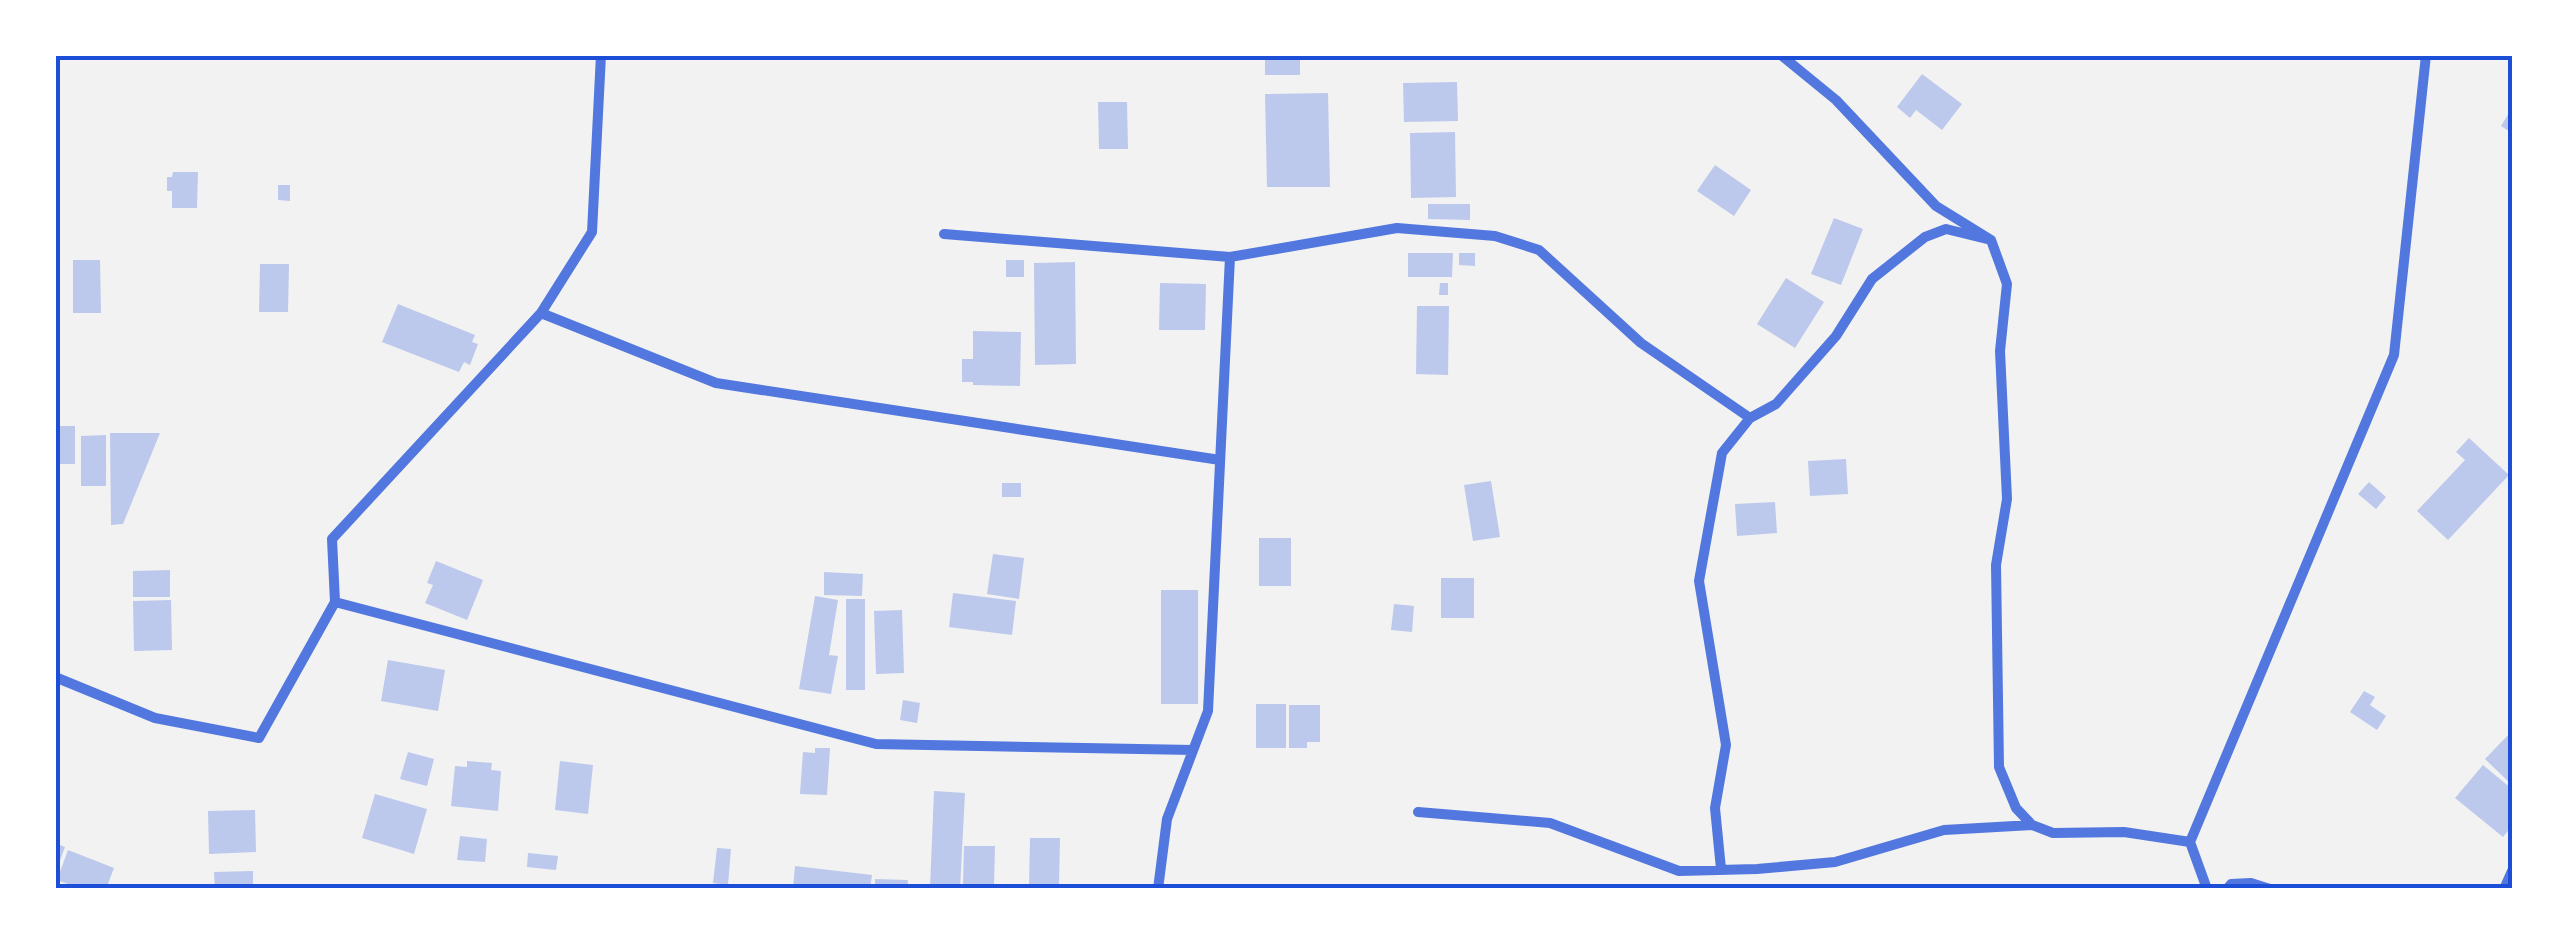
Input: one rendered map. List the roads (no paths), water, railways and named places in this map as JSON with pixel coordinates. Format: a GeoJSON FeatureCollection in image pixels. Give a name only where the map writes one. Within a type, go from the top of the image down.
{"type":"FeatureCollection","features":[{"type":"Feature","properties":{"kind":"street"},"geometry":{"type":"LineString","coordinates":[[55,678],[155,718],[260,738],[334,602],[332,539],[541,313],[592,232],[601,55]]}},
{"type":"Feature","properties":{"kind":"street"},"geometry":{"type":"LineString","coordinates":[[1781,55],[1836,100],[1936,206],[1990,240],[2007,284],[2000,351],[2008,499],[1996,565],[1999,767],[2016,808],[2032,825]]}},
{"type":"Feature","properties":{"kind":"street"},"geometry":{"type":"LineString","coordinates":[[2208,889],[2190,842],[2394,354],[2426,55]]}},
{"type":"Feature","properties":{"kind":"street"},"geometry":{"type":"LineString","coordinates":[[944,234],[1230,256],[1397,228],[1495,236],[1539,250],[1641,343],[1750,418]]}},
{"type":"Feature","properties":{"kind":"street"},"geometry":{"type":"LineString","coordinates":[[1721,869],[1715,808],[1726,745],[1700,582],[1722,453],[1750,418],[1776,404],[1836,336],[1872,280],[1925,237],[1946,229],[1990,240]]}},
{"type":"Feature","properties":{"kind":"street"},"geometry":{"type":"LineString","coordinates":[[1158,889],[1167,819],[1208,711],[1230,256]]}},
{"type":"Feature","properties":{"kind":"street"},"geometry":{"type":"LineString","coordinates":[[541,313],[716,383],[1220,460]]}},
{"type":"Feature","properties":{"kind":"street"},"geometry":{"type":"LineString","coordinates":[[334,602],[876,744],[1193,750]]}},
{"type":"Feature","properties":{"kind":"street"},"geometry":{"type":"LineString","coordinates":[[1418,812],[1550,823],[1679,871],[1835,862],[1944,830],[2032,825],[2053,833],[2124,832],[2190,842]]}},
{"type":"Feature","properties":{"kind":"street"},"geometry":{"type":"LineString","coordinates":[[2504,889],[2512,871]]}},
{"type":"Feature","properties":{"kind":"street"},"geometry":{"type":"LineString","coordinates":[[2227,889],[2231,884],[2251,884],[2270,889]]}}]}
